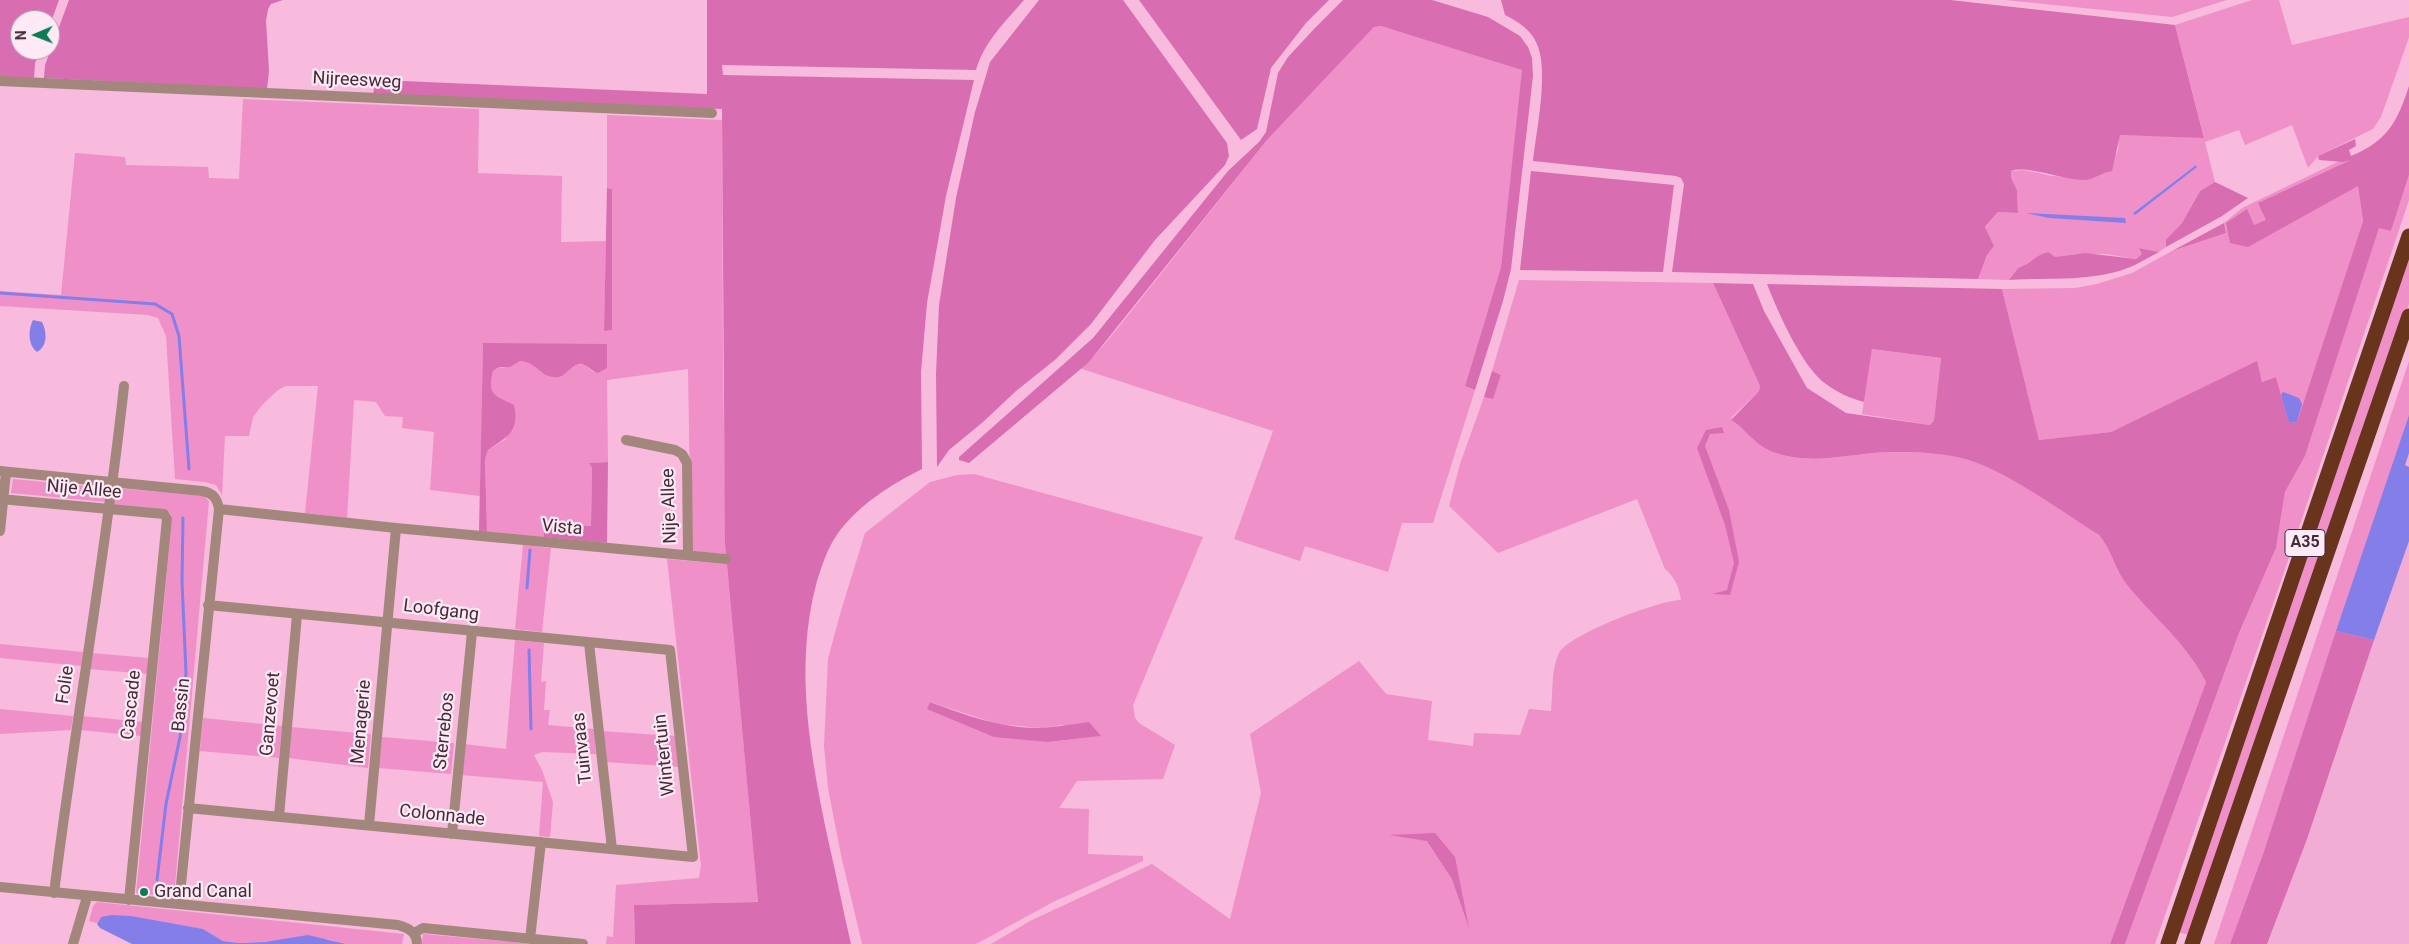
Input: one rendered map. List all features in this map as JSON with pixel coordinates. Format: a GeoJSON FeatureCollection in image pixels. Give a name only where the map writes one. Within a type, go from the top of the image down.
{"type":"FeatureCollection","features":[{"type":"Feature","properties":{"kind":"highway","name":"A35"},"geometry":{"type":"LineString","coordinates":[[2168,944],[2409,236]]}},
{"type":"Feature","properties":{"kind":"highway","name":"A35"},"geometry":{"type":"LineString","coordinates":[[2192,944],[2409,316]]}},
{"type":"Feature","properties":{"kind":"street","name":"Nijreesweg"},"geometry":{"type":"LineString","coordinates":[[0,82],[712,113]]}},
{"type":"Feature","properties":{"kind":"street","name":"Nije Allee"},"geometry":{"type":"LineString","coordinates":[[114,482],[124,386]]}},
{"type":"Feature","properties":{"kind":"street","name":"Nije Allee"},"geometry":{"type":"LineString","coordinates":[[626,440],[675,450],[687,463],[688,555]]}},
{"type":"Feature","properties":{"kind":"street","name":"Nije Allee"},"geometry":{"type":"LineString","coordinates":[[3,472],[207,492],[216,498],[219,509]]}},
{"type":"Feature","properties":{"kind":"street"},"geometry":{"type":"LineString","coordinates":[[0,530],[3,472]]}},
{"type":"Feature","properties":{"kind":"street","name":"Folie"},"geometry":{"type":"LineString","coordinates":[[54,893],[114,482]]}},
{"type":"Feature","properties":{"kind":"street","name":"Nije Allee"},"geometry":{"type":"LineString","coordinates":[[2,499],[164,514]]}},
{"type":"Feature","properties":{"kind":"street","name":"Vista"},"geometry":{"type":"LineString","coordinates":[[219,509],[396,528],[726,559]]}},
{"type":"Feature","properties":{"kind":"street","name":"Bassin"},"geometry":{"type":"LineString","coordinates":[[179,904],[219,509]]}},
{"type":"Feature","properties":{"kind":"street","name":"Cascade"},"geometry":{"type":"LineString","coordinates":[[129,900],[167,519],[164,514]]}},
{"type":"Feature","properties":{"kind":"street"},"geometry":{"type":"LineString","coordinates":[[387,622],[396,528]]}},
{"type":"Feature","properties":{"kind":"street","name":"Loofgang"},"geometry":{"type":"LineString","coordinates":[[208,606],[670,650]]}},
{"type":"Feature","properties":{"kind":"street","name":"Ganzevoet"},"geometry":{"type":"LineString","coordinates":[[279,816],[297,615]]}},
{"type":"Feature","properties":{"kind":"street","name":"Menagerie"},"geometry":{"type":"LineString","coordinates":[[369,825],[387,622]]}},
{"type":"Feature","properties":{"kind":"street","name":"Sterrebos"},"geometry":{"type":"LineString","coordinates":[[452,834],[472,632]]}},
{"type":"Feature","properties":{"kind":"street","name":"Tuinvaas"},"geometry":{"type":"LineString","coordinates":[[588,643],[612,849]]}},
{"type":"Feature","properties":{"kind":"street","name":"Wintertuin"},"geometry":{"type":"LineString","coordinates":[[670,650],[693,857]]}},
{"type":"Feature","properties":{"kind":"street","name":"Colonnade"},"geometry":{"type":"LineString","coordinates":[[188,808],[693,857]]}},
{"type":"Feature","properties":{"kind":"street"},"geometry":{"type":"LineString","coordinates":[[530,939],[541,842]]}},
{"type":"Feature","properties":{"kind":"street"},"geometry":{"type":"LineString","coordinates":[[0,887],[398,925],[408,928],[414,933],[417,944]]}},
{"type":"Feature","properties":{"kind":"street"},"geometry":{"type":"LineString","coordinates":[[73,944],[88,896]]}},
{"type":"Feature","properties":{"kind":"street"},"geometry":{"type":"LineString","coordinates":[[414,933],[423,928],[583,944]]}},
{"type":"Feature","properties":{"kind":"shaded area"},"geometry":{"type":"Polygon","coordinates":[[[0,0],[59,0],[55,10],[10,10],[10,60],[36,60],[34,80],[0,78],[0,0]]]}},
{"type":"Feature","properties":{"kind":"shaded area"},"geometry":{"type":"Polygon","coordinates":[[[69,0],[283,0],[271,4],[268,9],[266,21],[269,71],[267,89],[44,78],[47,60],[60,60],[60,24],[69,0]]]}},
{"type":"Feature","properties":{"kind":"shaded area"},"geometry":{"type":"Polygon","coordinates":[[[707,0],[1024,0],[990,41],[976,70],[722,65],[723,75],[974,80],[946,196],[927,303],[921,372],[922,469],[876,496],[856,513],[834,538],[817,581],[810,614],[806,647],[806,680],[811,746],[822,812],[851,944],[635,944],[634,905],[758,902],[725,543],[722,109],[373,94],[375,84],[379,80],[707,94],[707,0]]]}},
{"type":"Feature","properties":{"kind":"shaded area"},"geometry":{"type":"Polygon","coordinates":[[[1039,0],[1123,0],[1227,143],[1229,156],[1225,165],[1155,240],[1091,324],[1056,359],[1016,391],[949,450],[937,467],[936,374],[939,305],[956,198],[975,112],[990,62],[1039,0]]]}},
{"type":"Feature","properties":{"kind":"shaded area"},"geometry":{"type":"Polygon","coordinates":[[[1139,0],[1329,0],[1306,23],[1271,68],[1257,129],[1241,140],[1139,0]]]}},
{"type":"Feature","properties":{"kind":"shaded area"},"geometry":{"type":"Polygon","coordinates":[[[1343,0],[1432,0],[1488,17],[1520,36],[1528,47],[1532,58],[1533,76],[1511,269],[1475,390],[1465,386],[1501,267],[1522,70],[1381,26],[1374,27],[1267,140],[1089,362],[969,463],[959,460],[959,457],[1093,338],[1228,171],[1259,142],[1266,132],[1278,73],[1288,57],[1343,0]]]}},
{"type":"Feature","properties":{"kind":"shaded area"},"geometry":{"type":"Polygon","coordinates":[[[1501,0],[1950,0],[2175,25],[2204,138],[2120,135],[2112,171],[2087,180],[2036,171],[2011,171],[2011,178],[2017,190],[2018,213],[1998,212],[1985,227],[1994,246],[1987,255],[1978,279],[1672,272],[1684,184],[1681,178],[1533,161],[1541,100],[1542,67],[1540,53],[1536,42],[1527,29],[1505,15],[1501,0]]]}},
{"type":"Feature","properties":{"kind":"shaded area"},"geometry":{"type":"Polygon","coordinates":[[[2005,0],[2227,0],[2172,17],[2005,0]]]}},
{"type":"Feature","properties":{"kind":"shaded area"},"geometry":{"type":"Polygon","coordinates":[[[2252,0],[2279,0],[2292,45],[2409,17],[2409,37],[2381,117],[2373,129],[2318,156],[2308,168],[2292,125],[2245,145],[2239,130],[2205,142],[2215,182],[2200,191],[2182,223],[2167,240],[2166,247],[2159,252],[2140,248],[2143,254],[2136,259],[2106,254],[2076,254],[2031,261],[2018,268],[2009,280],[1978,279],[1987,255],[1994,246],[1985,228],[1998,212],[2018,213],[2017,190],[2010,178],[2010,171],[2024,170],[2052,176],[2095,178],[2106,171],[2118,151],[2119,135],[2204,137],[2175,25],[2252,0]],[[2197,166],[2134,212],[2135,214],[2197,166]]]}},
{"type":"Feature","properties":{"kind":"shaded area"},"geometry":{"type":"Polygon","coordinates":[[[1381,26],[1521,69],[1523,75],[1501,267],[1465,386],[1475,390],[1433,523],[1402,523],[1388,572],[1305,546],[1300,561],[1234,539],[1273,431],[1079,368],[1089,362],[1117,329],[1267,140],[1374,27],[1381,26]]]}},
{"type":"Feature","properties":{"kind":"shaded area"},"geometry":{"type":"Polygon","coordinates":[[[2409,86],[2409,175],[2391,231],[2379,228],[2305,456],[2285,492],[2276,548],[2239,633],[2125,944],[2110,944],[2206,682],[2198,668],[2180,643],[2124,580],[2099,535],[2013,480],[1978,463],[1951,456],[1929,453],[1884,452],[1813,459],[1776,453],[1757,443],[1731,420],[1759,391],[1760,386],[1713,283],[1753,284],[1764,311],[1807,388],[1846,413],[1930,425],[1934,420],[1941,358],[1872,349],[1864,402],[1849,397],[1826,384],[1808,365],[1784,323],[1767,284],[2002,289],[2039,440],[2111,432],[2257,361],[2262,382],[2276,377],[2289,423],[2297,422],[2363,221],[2358,186],[2248,247],[2230,243],[2226,223],[2247,209],[2254,225],[2266,220],[2258,203],[2351,160],[2343,162],[2319,160],[2318,156],[2355,139],[2356,146],[2349,150],[2351,156],[2374,144],[2395,120],[2409,86]]]}},
{"type":"Feature","properties":{"kind":"shaded area"},"geometry":{"type":"Polygon","coordinates":[[[243,99],[479,109],[478,173],[562,176],[561,242],[606,241],[604,331],[612,330],[612,189],[607,188],[607,115],[722,120],[726,554],[691,551],[688,369],[607,380],[608,462],[589,463],[592,468],[591,526],[544,524],[544,537],[487,532],[485,459],[488,450],[506,439],[508,402],[498,397],[492,391],[493,371],[499,367],[503,368],[520,361],[533,363],[541,372],[563,375],[576,365],[584,364],[593,372],[607,367],[483,343],[480,496],[430,490],[434,432],[402,428],[403,417],[385,416],[376,402],[354,400],[347,518],[305,513],[318,386],[286,386],[278,390],[253,417],[249,436],[225,436],[222,495],[216,485],[175,479],[166,336],[158,318],[148,315],[0,306],[0,291],[61,295],[75,153],[125,157],[126,165],[208,167],[209,178],[239,179],[243,99]]]}},
{"type":"Feature","properties":{"kind":"shaded area"},"geometry":{"type":"Polygon","coordinates":[[[2350,156],[2358,185],[2363,221],[2297,422],[2289,423],[2276,377],[2262,382],[2256,362],[2111,432],[2039,440],[2002,289],[2075,288],[2097,284],[2132,273],[2172,251],[2226,233],[2224,223],[2242,208],[2350,156]]]}},
{"type":"Feature","properties":{"kind":"shaded area"},"geometry":{"type":"Polygon","coordinates":[[[2196,165],[2197,167],[2135,215],[2133,213],[2196,165]]]}},
{"type":"Feature","properties":{"kind":"shaded area"},"geometry":{"type":"Polygon","coordinates":[[[1531,171],[1674,185],[1663,272],[1520,270],[1531,171]]]}},
{"type":"Feature","properties":{"kind":"shaded area"},"geometry":{"type":"Polygon","coordinates":[[[2409,175],[2409,200],[2280,584],[2155,944],[2125,944],[2239,633],[2276,548],[2285,492],[2305,456],[2379,227],[2391,231],[2409,175]]]}},
{"type":"Feature","properties":{"kind":"shaded area"},"geometry":{"type":"Polygon","coordinates":[[[2215,182],[2248,198],[2222,216],[2166,247],[2166,240],[2182,223],[2200,191],[2215,182]]]}},
{"type":"Feature","properties":{"kind":"shaded area"},"geometry":{"type":"Polygon","coordinates":[[[607,188],[612,189],[612,330],[604,331],[607,188]]]}},
{"type":"Feature","properties":{"kind":"shaded area"},"geometry":{"type":"Polygon","coordinates":[[[2026,213],[2125,218],[2126,223],[2049,218],[2026,213]]]}},
{"type":"Feature","properties":{"kind":"shaded area"},"geometry":{"type":"Polygon","coordinates":[[[2224,223],[2226,233],[2172,251],[2224,223]]]}},
{"type":"Feature","properties":{"kind":"shaded area"},"geometry":{"type":"Polygon","coordinates":[[[2139,248],[2159,252],[2135,265],[2105,275],[2009,280],[2018,268],[2048,252],[2055,257],[2085,253],[2136,259],[2142,254],[2139,248]]]}},
{"type":"Feature","properties":{"kind":"shaded area"},"geometry":{"type":"Polygon","coordinates":[[[2409,254],[2409,304],[2385,377],[2193,936],[2177,932],[2409,254]]]}},
{"type":"Feature","properties":{"kind":"shaded area"},"geometry":{"type":"Polygon","coordinates":[[[1519,280],[1713,283],[1760,386],[1759,391],[1731,420],[1763,447],[1788,456],[1813,459],[1895,452],[1930,453],[1961,458],[1978,463],[2014,480],[2099,535],[2124,580],[2180,643],[2206,682],[2110,944],[991,944],[1030,921],[1152,864],[1230,919],[1261,793],[1250,734],[1359,661],[1386,694],[1432,701],[1428,740],[1473,746],[1474,733],[1520,735],[1529,709],[1551,711],[1556,659],[1566,646],[1596,628],[1635,612],[1681,600],[1676,583],[1665,569],[1637,499],[1498,553],[1449,506],[1460,464],[1484,397],[1493,398],[1501,375],[1492,371],[1519,280]]]}},
{"type":"Feature","properties":{"kind":"shaded area"},"geometry":{"type":"Polygon","coordinates":[[[33,320],[42,322],[46,334],[45,343],[37,352],[30,341],[30,328],[33,320]]]}},
{"type":"Feature","properties":{"kind":"shaded area"},"geometry":{"type":"Polygon","coordinates":[[[483,343],[607,344],[607,368],[598,373],[582,364],[578,364],[562,376],[554,377],[545,374],[526,362],[520,361],[510,367],[499,367],[493,371],[491,379],[492,390],[494,394],[514,405],[515,422],[510,433],[488,450],[485,459],[487,532],[479,531],[483,343]]]}},
{"type":"Feature","properties":{"kind":"shaded area"},"geometry":{"type":"Polygon","coordinates":[[[1872,349],[1941,358],[1934,420],[1930,425],[1862,414],[1872,349]]]}},
{"type":"Feature","properties":{"kind":"shaded area"},"geometry":{"type":"Polygon","coordinates":[[[2409,361],[2409,415],[2264,851],[2230,944],[2214,944],[2409,361]]]}},
{"type":"Feature","properties":{"kind":"shaded area"},"geometry":{"type":"Polygon","coordinates":[[[1492,371],[1501,375],[1493,399],[1484,397],[1492,371]]]}},
{"type":"Feature","properties":{"kind":"shaded area"},"geometry":{"type":"Polygon","coordinates":[[[2283,392],[2299,398],[2302,404],[2297,422],[2289,423],[2281,395],[2283,392]]]}},
{"type":"Feature","properties":{"kind":"shaded area"},"geometry":{"type":"Polygon","coordinates":[[[2409,404],[2409,944],[2235,944],[2336,631],[2409,404]]]}},
{"type":"Feature","properties":{"kind":"shaded area"},"geometry":{"type":"Polygon","coordinates":[[[2409,415],[2409,453],[2405,465],[2409,467],[2409,541],[2374,640],[2336,631],[2409,415]]]}},
{"type":"Feature","properties":{"kind":"shaded area"},"geometry":{"type":"Polygon","coordinates":[[[1722,427],[1724,433],[1710,434],[1705,446],[1729,510],[1739,562],[1730,595],[1712,594],[1727,590],[1734,563],[1725,525],[1697,448],[1706,430],[1722,427]]]}},
{"type":"Feature","properties":{"kind":"shaded area"},"geometry":{"type":"Polygon","coordinates":[[[608,462],[607,543],[544,537],[544,524],[591,526],[592,468],[589,463],[608,462]]]}},
{"type":"Feature","properties":{"kind":"shaded area"},"geometry":{"type":"Polygon","coordinates":[[[974,474],[1203,537],[1133,705],[1135,718],[1139,723],[1175,745],[1163,779],[1077,781],[1059,808],[1089,809],[1088,854],[1143,856],[1143,861],[1053,902],[976,944],[862,944],[841,855],[828,788],[824,746],[828,659],[865,533],[930,482],[957,475],[974,474]],[[930,702],[928,709],[1048,742],[1100,736],[1062,725],[1041,728],[998,724],[930,702]]]}},
{"type":"Feature","properties":{"kind":"shaded area"},"geometry":{"type":"Polygon","coordinates":[[[13,479],[108,488],[106,502],[11,493],[13,479]]]}},
{"type":"Feature","properties":{"kind":"shaded area"},"geometry":{"type":"Polygon","coordinates":[[[116,488],[204,496],[209,501],[174,897],[136,893],[172,519],[170,513],[166,511],[113,506],[116,488]]]}},
{"type":"Feature","properties":{"kind":"shaded area"},"geometry":{"type":"Polygon","coordinates":[[[523,545],[551,548],[542,632],[515,629],[523,545]]]}},
{"type":"Feature","properties":{"kind":"shaded area"},"geometry":{"type":"Polygon","coordinates":[[[667,559],[727,564],[758,902],[634,905],[635,944],[606,944],[607,936],[613,937],[616,885],[699,878],[701,865],[667,559]]]}},
{"type":"Feature","properties":{"kind":"shaded area"},"geometry":{"type":"Polygon","coordinates":[[[2336,631],[2374,640],[2307,839],[2267,944],[2230,944],[2264,851],[2336,631]]]}},
{"type":"Feature","properties":{"kind":"shaded area"},"geometry":{"type":"Polygon","coordinates":[[[515,640],[544,643],[541,682],[546,681],[544,710],[550,710],[548,725],[594,729],[596,754],[542,752],[534,755],[542,770],[553,802],[550,837],[539,836],[543,782],[461,775],[464,744],[506,749],[515,640]]]}},
{"type":"Feature","properties":{"kind":"shaded area"},"geometry":{"type":"Polygon","coordinates":[[[0,644],[83,652],[81,666],[0,658],[0,644]]]}},
{"type":"Feature","properties":{"kind":"shaded area"},"geometry":{"type":"Polygon","coordinates":[[[91,653],[149,658],[148,674],[89,669],[91,653]]]}},
{"type":"Feature","properties":{"kind":"shaded area"},"geometry":{"type":"Polygon","coordinates":[[[930,702],[970,716],[1010,726],[1039,728],[1089,722],[1101,736],[1048,742],[994,737],[927,709],[930,702]]]}},
{"type":"Feature","properties":{"kind":"shaded area"},"geometry":{"type":"Polygon","coordinates":[[[0,709],[73,716],[71,730],[0,734],[0,709]]]}},
{"type":"Feature","properties":{"kind":"shaded area"},"geometry":{"type":"Polygon","coordinates":[[[82,716],[143,722],[141,736],[80,730],[82,716]]]}},
{"type":"Feature","properties":{"kind":"shaded area"},"geometry":{"type":"Polygon","coordinates":[[[203,718],[282,726],[279,758],[200,751],[203,718]]]}},
{"type":"Feature","properties":{"kind":"shaded area"},"geometry":{"type":"Polygon","coordinates":[[[290,727],[371,734],[368,768],[288,758],[290,727]]]}},
{"type":"Feature","properties":{"kind":"shaded area"},"geometry":{"type":"Polygon","coordinates":[[[601,731],[676,736],[679,767],[605,762],[601,731]]]}},
{"type":"Feature","properties":{"kind":"shaded area"},"geometry":{"type":"Polygon","coordinates":[[[382,737],[454,743],[451,774],[378,768],[382,737]]]}},
{"type":"Feature","properties":{"kind":"shaded area"},"geometry":{"type":"Polygon","coordinates":[[[1435,833],[1455,857],[1469,928],[1452,879],[1427,841],[1389,835],[1435,833]]]}},
{"type":"Feature","properties":{"kind":"shaded area"},"geometry":{"type":"Polygon","coordinates":[[[97,902],[404,934],[402,944],[346,944],[327,939],[239,943],[223,941],[203,929],[101,917],[97,923],[89,921],[93,906],[97,902]]]}},
{"type":"Feature","properties":{"kind":"shaded area"},"geometry":{"type":"Polygon","coordinates":[[[112,915],[131,916],[203,929],[223,941],[239,943],[265,942],[308,935],[346,944],[132,944],[100,928],[97,924],[101,917],[112,915]]]}},
{"type":"Feature","properties":{"kind":"shaded area"},"geometry":{"type":"Polygon","coordinates":[[[423,934],[535,944],[422,944],[423,934]]]}},
{"type":"Feature","properties":{"kind":"waterway"},"geometry":{"type":"LineString","coordinates":[[0,293],[155,304],[172,314],[179,336],[189,469]]}},
{"type":"Feature","properties":{"kind":"waterway"},"geometry":{"type":"LineString","coordinates":[[157,880],[166,804],[180,737],[186,673],[182,581],[183,518]]}},
{"type":"Feature","properties":{"kind":"waterway"},"geometry":{"type":"LineString","coordinates":[[527,588],[530,550]]}},
{"type":"Feature","properties":{"kind":"waterway"},"geometry":{"type":"LineString","coordinates":[[529,650],[531,729]]}},
{"type":"Feature","properties":{"kind":"place","name":"Grand Canal"},"geometry":{"type":"Point","coordinates":[144,892]}}]}
